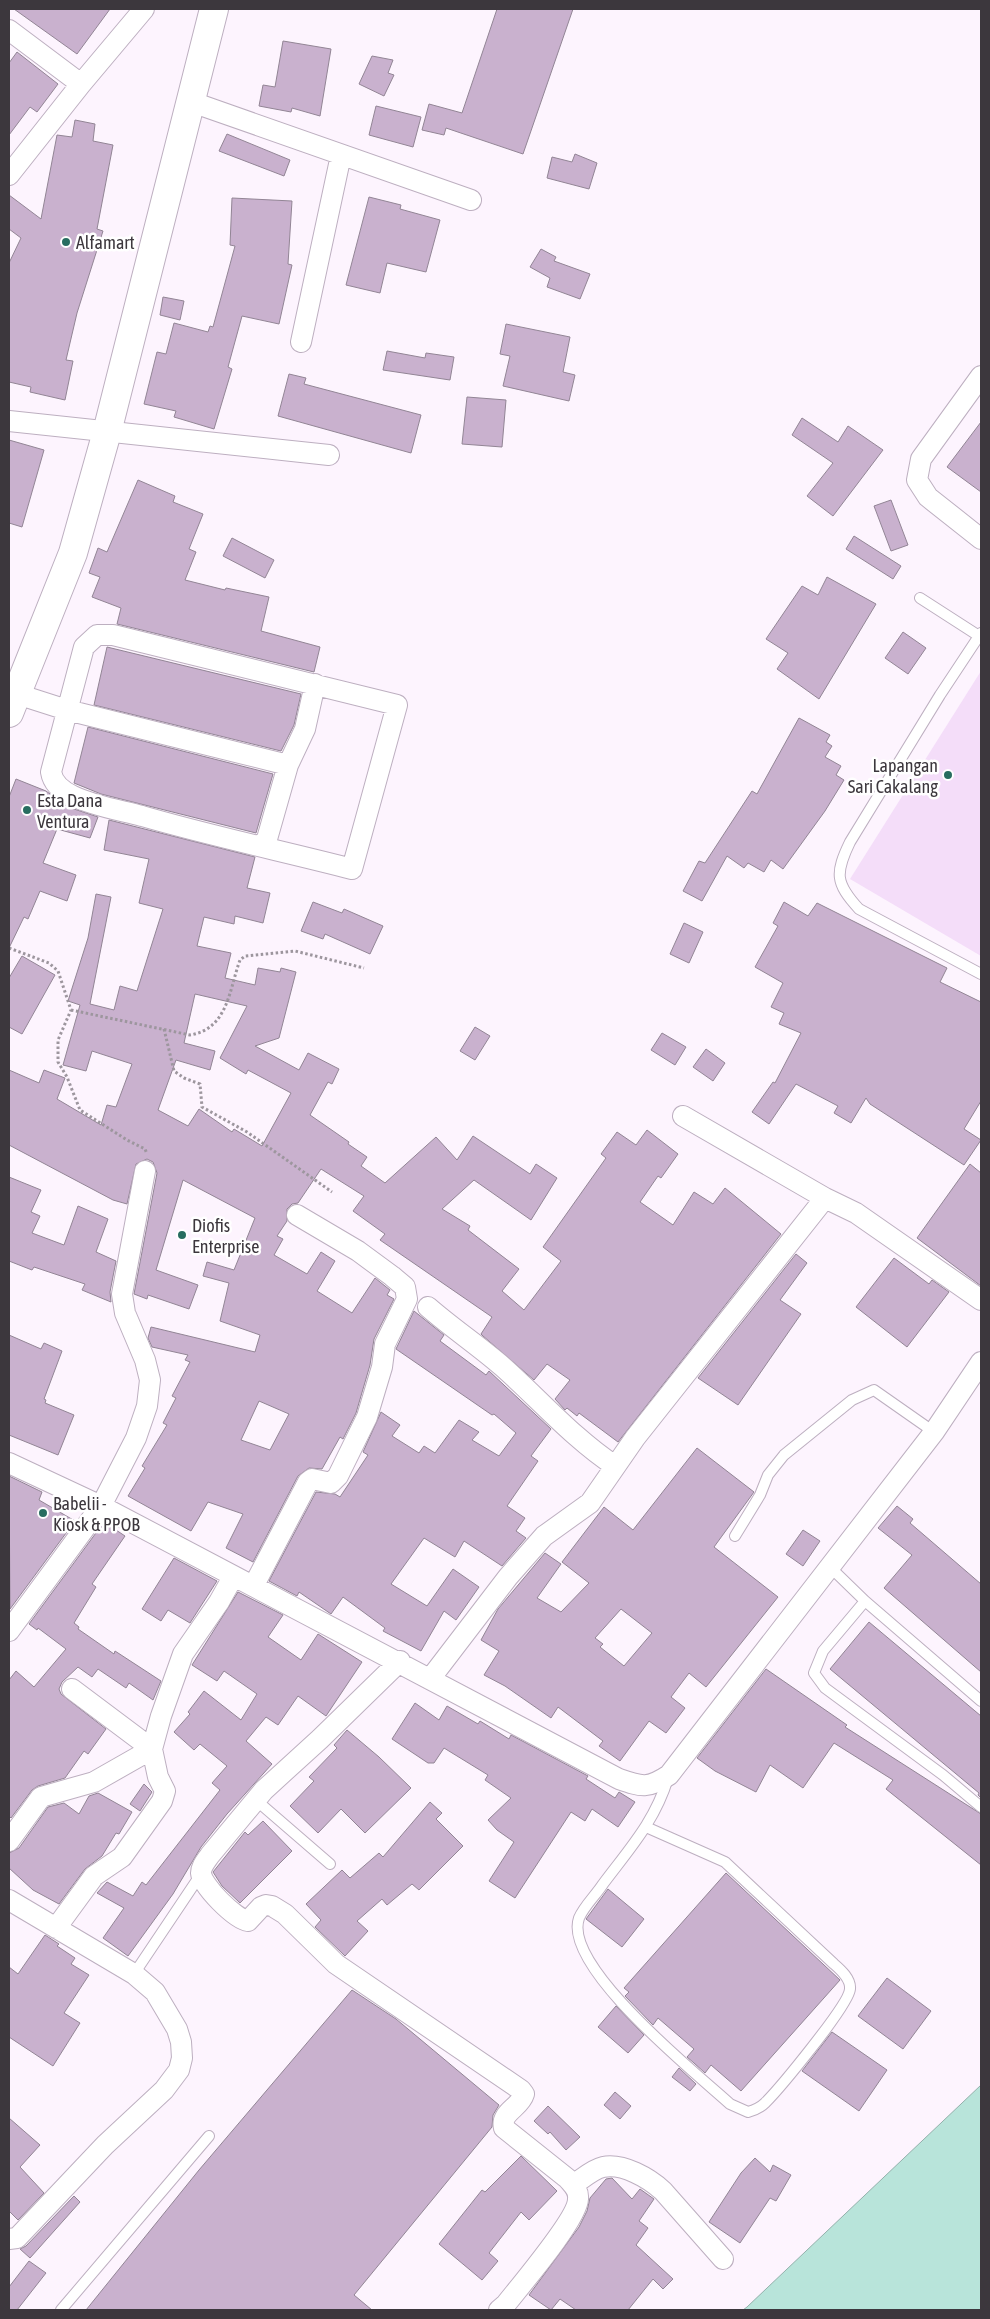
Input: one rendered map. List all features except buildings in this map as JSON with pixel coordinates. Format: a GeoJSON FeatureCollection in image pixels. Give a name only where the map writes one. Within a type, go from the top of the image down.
{"type":"FeatureCollection","features":[{"type":"Feature","properties":{"kind":"highway"},"geometry":{"type":"LineString","coordinates":[[13,704],[73,553],[106,432],[214,9]]}},
{"type":"Feature","properties":{"kind":"street"},"geometry":{"type":"LineString","coordinates":[[9,175],[81,84],[144,9]]}},
{"type":"Feature","properties":{"kind":"street"},"geometry":{"type":"LineString","coordinates":[[9,30],[81,84]]}},
{"type":"Feature","properties":{"kind":"street"},"geometry":{"type":"LineString","coordinates":[[189,101],[471,200]]}},
{"type":"Feature","properties":{"kind":"street"},"geometry":{"type":"LineString","coordinates":[[301,342],[342,155]]}},
{"type":"Feature","properties":{"kind":"street"},"geometry":{"type":"LineString","coordinates":[[981,376],[921,459],[917,480],[928,497],[981,539]]}},
{"type":"Feature","properties":{"kind":"street"},"geometry":{"type":"LineString","coordinates":[[9,421],[329,455]]}},
{"type":"Feature","properties":{"kind":"street"},"geometry":{"type":"LineString","coordinates":[[97,635],[113,635],[315,684],[397,705],[352,869],[172,825],[92,802],[73,796],[59,788],[52,781],[51,772],[84,647],[97,635]]}},
{"type":"Feature","properties":{"kind":"street"},"geometry":{"type":"LineString","coordinates":[[260,846],[268,839],[288,765],[305,729],[315,684]]}},
{"type":"Feature","properties":{"kind":"street"},"geometry":{"type":"LineString","coordinates":[[13,704],[67,710],[288,765]]}},
{"type":"Feature","properties":{"kind":"street"},"geometry":{"type":"LineString","coordinates":[[683,1116],[825,1198],[856,1213],[981,1300]]}},
{"type":"Feature","properties":{"kind":"street"},"geometry":{"type":"LineString","coordinates":[[9,1631],[101,1506],[136,1438],[147,1406],[150,1380],[145,1360],[125,1312],[122,1294],[145,1171]]}},
{"type":"Feature","properties":{"kind":"street"},"geometry":{"type":"LineString","coordinates":[[430,1679],[508,1577],[544,1536],[590,1503],[615,1466],[732,1314],[825,1198]]}},
{"type":"Feature","properties":{"kind":"street"},"geometry":{"type":"LineString","coordinates":[[254,1585],[308,1482],[312,1479],[331,1483],[338,1476],[367,1417],[382,1367],[385,1344],[408,1299],[405,1287],[392,1276],[358,1252],[297,1216]]}},
{"type":"Feature","properties":{"kind":"street"},"geometry":{"type":"LineString","coordinates":[[428,1307],[461,1336],[501,1366],[594,1452],[615,1466]]}},
{"type":"Feature","properties":{"kind":"street"},"geometry":{"type":"LineString","coordinates":[[9,1463],[101,1506],[233,1577],[254,1585],[620,1779],[640,1786],[654,1785],[668,1775],[934,1432],[981,1362]]}},
{"type":"Feature","properties":{"kind":"street"},"geometry":{"type":"LineString","coordinates":[[56,1928],[94,1876],[122,1857],[162,1801],[165,1791],[158,1777],[152,1749],[182,1654],[219,1602],[233,1577]]}},
{"type":"Feature","properties":{"kind":"street"},"geometry":{"type":"LineString","coordinates":[[400,1661],[320,1739],[264,1790],[210,1855],[203,1865],[201,1873],[204,1882],[235,1916],[248,1921],[261,1907],[266,1905],[279,1909],[336,1964],[516,2086],[524,2094],[523,2098],[506,2115],[504,2128],[573,2185],[579,2196],[578,2206],[506,2304],[498,2310]]}},
{"type":"Feature","properties":{"kind":"street"},"geometry":{"type":"LineString","coordinates":[[72,1689],[152,1749]]}},
{"type":"Feature","properties":{"kind":"street"},"geometry":{"type":"LineString","coordinates":[[9,1841],[41,1797],[94,1782],[152,1749]]}},
{"type":"Feature","properties":{"kind":"street"},"geometry":{"type":"LineString","coordinates":[[9,1900],[134,1974],[155,1992],[177,2028],[181,2042],[179,2070],[164,2090],[104,2146],[43,2208],[17,2238],[9,2239]]}},
{"type":"Feature","properties":{"kind":"street"},"geometry":{"type":"LineString","coordinates":[[573,2185],[601,2167],[624,2169],[635,2174],[663,2191],[723,2259]]}},
{"type":"Feature","properties":{"kind":"lane"},"geometry":{"type":"LineString","coordinates":[[920,598],[980,634],[940,695],[850,842],[839,865],[839,879],[845,894],[859,909],[981,974]]}},
{"type":"Feature","properties":{"kind":"lane"},"geometry":{"type":"LineString","coordinates":[[735,1536],[760,1495],[768,1475],[784,1455],[852,1400],[874,1390],[934,1432]]}},
{"type":"Feature","properties":{"kind":"lane"},"geometry":{"type":"LineString","coordinates":[[830,1566],[865,1601],[981,1701]]}},
{"type":"Feature","properties":{"kind":"lane"},"geometry":{"type":"LineString","coordinates":[[865,1601],[823,1651],[814,1673],[817,1679],[825,1688],[943,1775],[981,1807]]}},
{"type":"Feature","properties":{"kind":"lane"},"geometry":{"type":"LineString","coordinates":[[646,1827],[725,1862],[834,1964],[846,1977],[851,1986],[850,1994],[841,2009],[774,2093],[757,2110],[748,2112],[730,2104],[626,2008],[585,1955],[579,1941],[577,1930],[579,1918],[646,1827],[660,1803],[668,1775]]}},
{"type":"Feature","properties":{"kind":"lane"},"geometry":{"type":"LineString","coordinates":[[256,1800],[330,1864]]}},
{"type":"Feature","properties":{"kind":"lane"},"geometry":{"type":"LineString","coordinates":[[134,1974],[201,1873]]}},
{"type":"Feature","properties":{"kind":"lane"},"geometry":{"type":"LineString","coordinates":[[61,2310],[209,2136]]}},
{"type":"Feature","properties":{"kind":"path"},"geometry":{"type":"LineString","coordinates":[[9,948],[49,963],[58,971],[71,1010],[58,1040],[58,1062],[67,1077],[80,1110],[126,1140],[146,1149],[148,1158],[145,1171]]}},
{"type":"Feature","properties":{"kind":"path"},"geometry":{"type":"LineString","coordinates":[[71,1010],[190,1035],[203,1033],[212,1026],[228,1002],[240,960],[252,954],[280,954],[296,951],[364,968]]}},
{"type":"Feature","properties":{"kind":"path"},"geometry":{"type":"LineString","coordinates":[[164,1029],[174,1071],[184,1078],[200,1084],[202,1107],[247,1132],[332,1192]]}},
{"type":"Feature","properties":{"kind":"shaded area","name":"Lapangan Sari Cakalang"},"geometry":{"type":"Polygon","coordinates":[[[981,671],[981,956],[850,879],[981,671]]]}},
{"type":"Feature","properties":{"kind":"shaded area"},"geometry":{"type":"Polygon","coordinates":[[[981,2085],[981,2310],[743,2310],[747,2307],[981,2085]]]}},
{"type":"Feature","properties":{"kind":"place","name":"Alfamart"},"geometry":{"type":"Point","coordinates":[66,242]}},
{"type":"Feature","properties":{"kind":"place","name":"Lapangan Sari Cakalang"},"geometry":{"type":"Point","coordinates":[948,775]}},
{"type":"Feature","properties":{"kind":"place","name":"Esta Dana Ventura"},"geometry":{"type":"Point","coordinates":[27,810]}},
{"type":"Feature","properties":{"kind":"place","name":"Diofis Enterprise"},"geometry":{"type":"Point","coordinates":[182,1235]}},
{"type":"Feature","properties":{"kind":"place","name":"Babelii - Kiosk & PPOB"},"geometry":{"type":"Point","coordinates":[43,1513]}}]}
